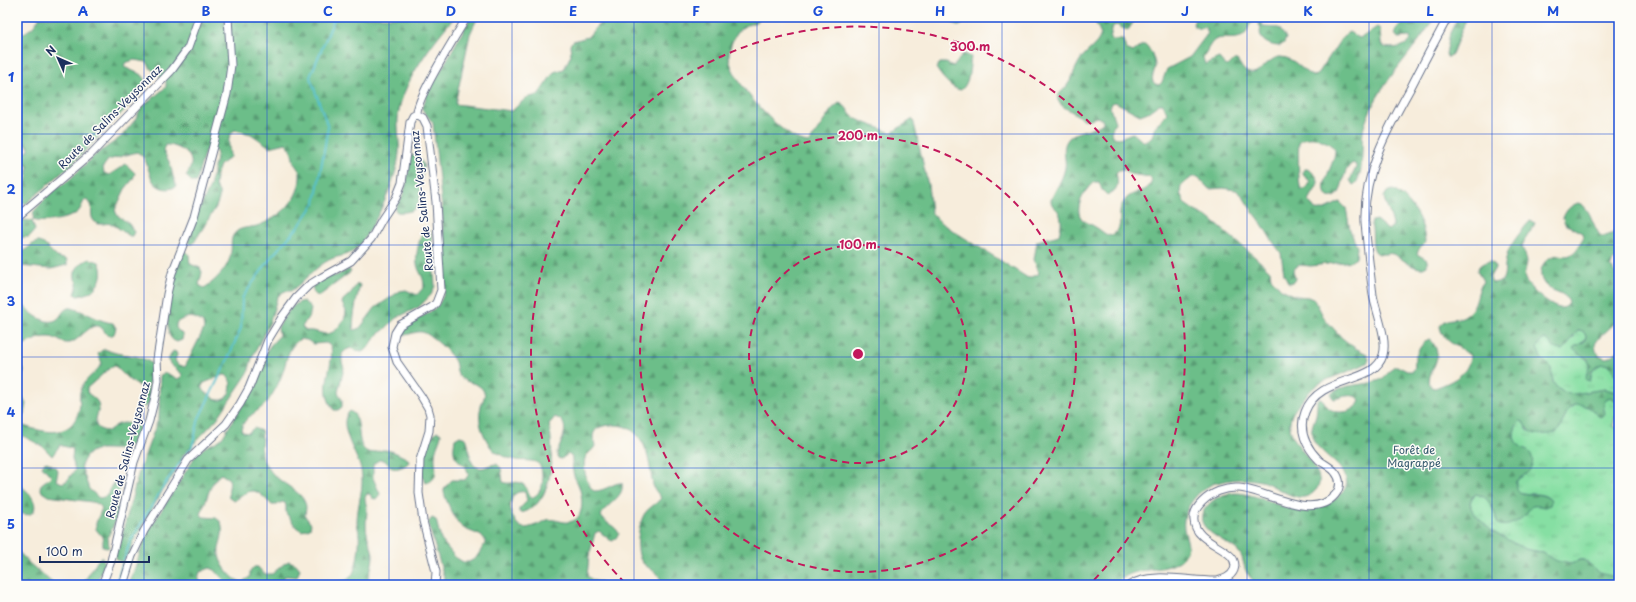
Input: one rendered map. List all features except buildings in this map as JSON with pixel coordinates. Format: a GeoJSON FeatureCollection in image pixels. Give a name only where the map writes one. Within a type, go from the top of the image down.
{"type":"FeatureCollection","features":[{"type":"Feature","properties":{"kind":"street","name":"Route de Salins-Veysonnaz"},"geometry":{"type":"LineString","coordinates":[[17,217],[91,154],[172,70],[188,48],[199,17]]}},
{"type":"Feature","properties":{"kind":"street","name":"Route de Salins-Veysonnaz"},"geometry":{"type":"LineString","coordinates":[[102,585],[110,565],[134,462],[149,421],[156,393],[158,380],[157,359],[167,294],[172,273],[194,217],[227,94],[231,65],[228,17]]}},
{"type":"Feature","properties":{"kind":"street"},"geometry":{"type":"LineString","coordinates":[[417,114],[419,104],[425,90],[467,17]]}},
{"type":"Feature","properties":{"kind":"street"},"geometry":{"type":"LineString","coordinates":[[1130,585],[1139,580],[1156,578],[1217,581],[1226,578],[1232,573],[1234,567],[1232,557],[1226,551],[1202,537],[1196,531],[1194,523],[1194,515],[1197,508],[1203,501],[1214,494],[1228,489],[1239,488],[1291,503],[1312,505],[1323,503],[1330,499],[1338,491],[1340,483],[1336,473],[1315,455],[1306,443],[1302,430],[1304,415],[1310,401],[1320,392],[1336,383],[1372,370],[1378,365],[1383,356],[1384,346],[1373,295],[1366,224],[1368,185],[1372,168],[1388,130],[1448,17]]}},
{"type":"Feature","properties":{"kind":"street","name":"Route de Salins-Veysonnaz"},"geometry":{"type":"LineString","coordinates":[[123,585],[132,556],[144,531],[188,460],[226,424],[240,404],[249,388],[268,340],[282,317],[296,298],[310,285],[351,261],[362,251],[371,239],[401,188],[405,171],[410,122],[413,116],[417,114],[423,118],[427,131],[436,202],[441,290],[438,300],[432,307],[400,325],[395,333],[392,347],[397,362],[424,401],[430,415],[429,431],[420,460],[418,487],[423,521],[436,572],[435,585]]}},
{"type":"Feature","properties":{"kind":"green space"},"geometry":{"type":"Polygon","coordinates":[[[40,17],[221,17],[224,20],[232,19],[234,17],[455,17],[421,60],[407,86],[398,115],[399,153],[394,176],[390,189],[378,215],[365,238],[353,251],[324,263],[291,291],[285,291],[277,298],[270,322],[252,358],[248,373],[217,419],[183,455],[173,476],[164,488],[134,540],[128,556],[122,562],[117,560],[115,554],[120,543],[139,471],[159,417],[160,375],[166,373],[178,379],[181,378],[182,374],[170,364],[168,360],[173,351],[176,352],[177,355],[175,360],[177,364],[185,367],[204,329],[203,323],[200,320],[190,317],[176,323],[176,328],[183,335],[182,340],[177,342],[172,340],[169,335],[168,310],[170,291],[175,271],[183,252],[187,252],[189,255],[190,264],[200,268],[202,272],[199,285],[204,288],[209,285],[222,273],[228,263],[234,234],[241,229],[257,226],[266,222],[281,213],[288,206],[297,191],[300,182],[300,172],[294,163],[291,149],[286,143],[270,147],[251,134],[235,130],[230,135],[229,139],[230,157],[220,165],[216,176],[215,186],[219,192],[219,199],[216,207],[193,244],[190,244],[188,241],[197,214],[210,187],[217,153],[214,150],[208,149],[205,151],[196,182],[192,182],[186,176],[191,164],[190,157],[180,149],[165,145],[163,151],[170,163],[176,185],[169,189],[156,185],[150,175],[143,157],[137,152],[108,160],[103,167],[104,173],[109,175],[126,164],[135,173],[115,210],[117,215],[129,224],[134,232],[132,236],[111,224],[96,223],[92,218],[91,204],[86,199],[78,212],[69,217],[49,221],[33,220],[34,211],[51,193],[69,180],[94,156],[121,137],[135,120],[141,108],[166,87],[166,81],[151,69],[147,62],[134,60],[125,63],[124,67],[142,75],[145,79],[143,87],[134,100],[72,164],[26,204],[20,203],[17,200],[25,185],[28,167],[17,161],[17,157],[28,151],[29,148],[25,144],[19,142],[17,143],[17,38],[33,27],[40,17]],[[226,375],[204,383],[202,386],[204,391],[216,400],[222,400],[225,398],[231,387],[229,378],[226,375]]]}},
{"type":"Feature","properties":{"kind":"green space"},"geometry":{"type":"Polygon","coordinates":[[[471,17],[477,19],[470,34],[455,104],[512,111],[526,98],[538,95],[554,72],[564,69],[571,55],[570,44],[573,41],[588,37],[607,17],[760,17],[759,20],[740,29],[735,35],[729,54],[731,64],[737,78],[759,107],[773,121],[786,132],[799,140],[809,143],[832,109],[839,103],[844,106],[853,117],[891,133],[913,119],[928,185],[931,212],[941,223],[1028,278],[1039,274],[1034,260],[1037,241],[1059,235],[1061,217],[1052,205],[1051,200],[1064,172],[1064,149],[1066,142],[1073,135],[1099,126],[1103,123],[1103,120],[1097,117],[1089,119],[1082,118],[1064,107],[1058,100],[1059,94],[1068,84],[1077,65],[1097,42],[1101,34],[1093,17],[1134,17],[1135,20],[1128,30],[1117,25],[1113,26],[1110,38],[1112,40],[1123,40],[1126,49],[1133,52],[1142,45],[1146,45],[1155,64],[1152,80],[1155,84],[1159,85],[1162,82],[1167,69],[1190,57],[1208,33],[1205,27],[1198,28],[1193,24],[1195,19],[1199,17],[1210,20],[1214,17],[1264,17],[1262,22],[1263,27],[1279,28],[1286,38],[1284,43],[1280,46],[1265,42],[1262,39],[1260,32],[1261,28],[1257,21],[1251,23],[1247,32],[1243,36],[1236,38],[1221,38],[1213,41],[1203,58],[1205,64],[1219,58],[1225,65],[1228,66],[1234,60],[1237,60],[1244,70],[1249,73],[1254,73],[1271,60],[1281,57],[1294,62],[1312,76],[1317,75],[1343,36],[1349,32],[1361,38],[1377,27],[1380,29],[1382,46],[1394,48],[1403,46],[1411,38],[1398,38],[1395,34],[1397,29],[1405,20],[1405,17],[1435,17],[1386,83],[1370,111],[1363,133],[1360,175],[1353,185],[1350,180],[1356,165],[1353,163],[1345,172],[1338,194],[1334,197],[1328,197],[1325,192],[1326,180],[1335,155],[1335,149],[1323,140],[1313,138],[1303,139],[1299,142],[1298,158],[1301,189],[1305,189],[1310,182],[1304,176],[1303,172],[1305,169],[1308,169],[1316,176],[1318,180],[1317,187],[1309,201],[1315,210],[1325,209],[1340,202],[1346,208],[1350,230],[1357,247],[1356,257],[1352,261],[1311,266],[1300,265],[1293,271],[1295,278],[1294,281],[1290,283],[1284,274],[1281,253],[1242,195],[1236,190],[1223,188],[1209,189],[1198,177],[1192,177],[1181,186],[1180,193],[1185,204],[1209,218],[1255,257],[1270,271],[1271,278],[1281,289],[1296,296],[1308,297],[1315,300],[1324,318],[1342,338],[1355,348],[1367,354],[1369,359],[1367,363],[1355,369],[1328,379],[1317,385],[1304,398],[1291,416],[1290,430],[1294,439],[1318,474],[1319,483],[1316,490],[1310,495],[1296,497],[1267,483],[1255,480],[1233,480],[1211,485],[1198,494],[1185,514],[1184,529],[1188,542],[1188,549],[1180,561],[1166,567],[1133,573],[1124,577],[1114,585],[662,585],[658,575],[641,561],[638,548],[642,518],[645,513],[661,498],[654,487],[645,447],[636,434],[630,429],[626,427],[608,425],[602,426],[594,432],[593,437],[595,446],[586,456],[584,462],[587,481],[591,489],[594,491],[602,490],[622,483],[621,493],[603,511],[601,516],[618,531],[619,534],[613,541],[599,531],[595,533],[589,556],[587,576],[594,581],[602,582],[604,585],[443,585],[444,577],[428,523],[432,518],[436,520],[441,540],[455,557],[463,562],[469,562],[476,558],[485,544],[485,539],[483,537],[465,529],[460,525],[451,510],[444,493],[445,487],[452,480],[465,480],[469,474],[455,457],[455,439],[460,436],[466,438],[473,465],[483,468],[497,464],[501,468],[503,482],[517,482],[522,484],[527,489],[530,498],[539,492],[543,481],[540,466],[537,463],[505,457],[492,449],[483,432],[480,422],[480,411],[484,392],[480,386],[464,380],[459,376],[453,358],[445,349],[426,333],[419,332],[404,335],[401,333],[405,326],[436,307],[440,302],[445,287],[442,208],[433,123],[422,109],[427,95],[471,17]],[[1115,102],[1112,103],[1110,108],[1115,122],[1111,132],[1112,136],[1118,138],[1133,133],[1141,140],[1149,140],[1153,134],[1154,128],[1167,113],[1163,104],[1159,104],[1148,112],[1140,115],[1115,102]],[[1124,169],[1119,170],[1116,173],[1117,187],[1111,193],[1107,195],[1102,190],[1099,182],[1094,182],[1087,189],[1079,205],[1080,216],[1083,220],[1110,236],[1118,229],[1123,203],[1131,195],[1147,189],[1152,181],[1150,177],[1130,174],[1124,169]],[[555,417],[549,424],[552,448],[550,475],[546,488],[540,499],[532,508],[521,513],[519,512],[519,509],[527,501],[525,492],[516,494],[511,501],[511,510],[514,519],[519,526],[525,528],[550,520],[566,522],[573,521],[580,514],[581,510],[581,494],[573,474],[572,457],[568,454],[561,459],[558,458],[557,453],[565,428],[560,420],[555,417]]]}},
{"type":"Feature","properties":{"kind":"green space"},"geometry":{"type":"Polygon","coordinates":[[[945,17],[966,17],[962,24],[957,26],[945,17]]]}},
{"type":"Feature","properties":{"kind":"green space"},"geometry":{"type":"Polygon","coordinates":[[[1458,17],[1467,17],[1452,54],[1447,57],[1446,54],[1450,33],[1458,17]]]}},
{"type":"Feature","properties":{"kind":"green space"},"geometry":{"type":"Polygon","coordinates":[[[965,54],[971,57],[968,80],[961,90],[950,85],[936,68],[940,63],[946,63],[953,66],[962,55],[965,54]]]}},
{"type":"Feature","properties":{"kind":"green space"},"geometry":{"type":"Polygon","coordinates":[[[412,155],[417,155],[424,165],[420,200],[411,211],[397,212],[395,208],[405,189],[410,157],[412,155]]]}},
{"type":"Feature","properties":{"kind":"green space"},"geometry":{"type":"Polygon","coordinates":[[[1393,190],[1406,199],[1420,220],[1423,228],[1425,243],[1419,249],[1417,254],[1427,260],[1427,266],[1423,268],[1415,267],[1393,254],[1380,254],[1375,252],[1371,225],[1372,221],[1376,220],[1388,230],[1393,226],[1384,197],[1387,192],[1393,190]]]}},
{"type":"Feature","properties":{"kind":"green space","name":"Forêt de Magrappé"},"geometry":{"type":"Polygon","coordinates":[[[1578,203],[1589,212],[1601,236],[1606,236],[1619,231],[1619,260],[1612,262],[1611,266],[1619,280],[1619,314],[1617,321],[1599,338],[1595,344],[1596,351],[1601,356],[1606,358],[1612,356],[1619,350],[1619,379],[1611,367],[1606,364],[1602,364],[1594,368],[1591,372],[1590,381],[1586,380],[1589,366],[1587,358],[1583,357],[1573,349],[1585,341],[1586,336],[1583,331],[1579,330],[1562,350],[1553,347],[1545,339],[1540,342],[1537,348],[1541,358],[1551,368],[1553,382],[1557,388],[1563,392],[1574,394],[1605,389],[1619,393],[1619,400],[1617,401],[1610,397],[1607,399],[1604,404],[1605,414],[1600,417],[1588,407],[1574,405],[1570,407],[1556,433],[1540,435],[1533,433],[1523,422],[1520,421],[1516,427],[1514,434],[1515,440],[1520,446],[1530,453],[1533,461],[1529,471],[1516,481],[1516,488],[1518,491],[1523,493],[1546,497],[1551,501],[1550,505],[1546,507],[1533,506],[1519,520],[1505,526],[1498,524],[1491,505],[1481,495],[1476,494],[1472,497],[1470,502],[1471,508],[1477,517],[1493,532],[1525,549],[1543,553],[1557,561],[1571,564],[1584,560],[1599,573],[1619,578],[1619,585],[1256,585],[1247,573],[1238,551],[1210,532],[1204,526],[1202,520],[1203,512],[1209,504],[1219,497],[1239,493],[1260,498],[1291,509],[1306,510],[1320,507],[1329,503],[1341,494],[1346,486],[1344,474],[1318,446],[1313,438],[1312,428],[1316,415],[1317,400],[1320,398],[1328,408],[1337,412],[1346,412],[1353,409],[1360,400],[1358,398],[1355,396],[1348,396],[1334,399],[1331,394],[1335,390],[1347,386],[1380,380],[1386,376],[1394,366],[1407,371],[1413,371],[1417,352],[1422,344],[1429,339],[1432,341],[1436,349],[1437,355],[1429,382],[1431,387],[1435,388],[1447,383],[1463,373],[1469,363],[1470,356],[1452,344],[1444,336],[1441,332],[1440,326],[1450,319],[1460,318],[1471,311],[1483,281],[1477,271],[1482,264],[1490,261],[1494,264],[1495,268],[1490,277],[1491,281],[1493,283],[1502,281],[1509,249],[1530,221],[1535,223],[1522,246],[1527,261],[1524,274],[1525,279],[1527,283],[1546,302],[1557,307],[1566,307],[1569,303],[1567,299],[1564,295],[1548,288],[1544,284],[1541,271],[1542,267],[1549,258],[1558,255],[1566,256],[1575,252],[1583,238],[1582,233],[1565,224],[1563,218],[1565,213],[1573,205],[1578,203]]]}},
{"type":"Feature","properties":{"kind":"green space"},"geometry":{"type":"Polygon","coordinates":[[[24,220],[32,221],[35,230],[29,237],[20,238],[17,243],[17,223],[24,220]]]}},
{"type":"Feature","properties":{"kind":"green space"},"geometry":{"type":"Polygon","coordinates":[[[426,228],[431,233],[435,286],[431,295],[419,307],[396,318],[378,334],[367,349],[362,352],[351,348],[342,354],[344,368],[338,392],[342,400],[342,407],[338,410],[334,410],[329,402],[327,393],[332,354],[331,346],[326,343],[313,344],[307,340],[300,339],[289,351],[280,380],[270,398],[265,405],[248,418],[242,425],[241,430],[243,432],[248,433],[254,428],[261,431],[261,455],[263,460],[273,474],[303,498],[306,506],[305,516],[311,524],[310,528],[302,531],[296,527],[286,513],[285,503],[282,502],[277,505],[272,505],[255,491],[246,493],[234,501],[229,498],[229,479],[221,474],[211,486],[200,513],[203,517],[216,518],[221,522],[222,535],[219,557],[227,571],[235,579],[242,582],[250,577],[250,572],[254,567],[258,567],[264,574],[272,574],[289,561],[296,564],[300,569],[297,577],[286,576],[274,585],[228,585],[215,570],[210,568],[200,572],[199,580],[202,584],[212,582],[215,585],[129,585],[146,535],[196,455],[205,447],[222,438],[245,401],[269,347],[279,336],[278,327],[292,307],[299,302],[304,301],[311,309],[310,314],[302,327],[306,331],[326,334],[333,332],[340,326],[346,315],[346,311],[342,303],[343,300],[350,294],[357,284],[360,285],[354,315],[354,330],[360,328],[375,308],[400,291],[406,290],[417,295],[424,287],[417,264],[417,256],[418,245],[426,228]]]}},
{"type":"Feature","properties":{"kind":"green space"},"geometry":{"type":"Polygon","coordinates":[[[38,242],[44,244],[57,257],[67,260],[67,265],[51,269],[20,266],[17,268],[17,251],[23,251],[38,242]]]}},
{"type":"Feature","properties":{"kind":"green space"},"geometry":{"type":"Polygon","coordinates":[[[90,259],[99,262],[101,268],[100,280],[94,289],[89,293],[77,296],[75,294],[77,282],[75,272],[81,264],[90,259]]]}},
{"type":"Feature","properties":{"kind":"green space"},"geometry":{"type":"Polygon","coordinates":[[[349,269],[351,272],[319,296],[314,294],[312,286],[329,276],[336,276],[349,269]]]}},
{"type":"Feature","properties":{"kind":"green space"},"geometry":{"type":"Polygon","coordinates":[[[17,295],[19,300],[28,310],[45,321],[56,320],[65,310],[72,308],[103,321],[113,323],[116,328],[114,334],[110,336],[106,334],[102,328],[97,326],[88,330],[79,338],[69,343],[52,337],[45,337],[17,348],[17,295]]]}},
{"type":"Feature","properties":{"kind":"green space"},"geometry":{"type":"Polygon","coordinates":[[[1580,330],[1583,331],[1586,336],[1585,341],[1574,347],[1589,362],[1589,368],[1586,375],[1591,379],[1595,368],[1602,363],[1610,366],[1619,379],[1619,393],[1605,389],[1574,394],[1563,392],[1557,388],[1553,382],[1551,368],[1541,358],[1537,348],[1540,342],[1545,339],[1573,339],[1575,333],[1580,330]]]}},
{"type":"Feature","properties":{"kind":"green space"},"geometry":{"type":"Polygon","coordinates":[[[105,349],[146,360],[151,363],[152,369],[148,387],[151,399],[145,407],[141,405],[140,401],[144,391],[143,388],[128,379],[115,366],[112,366],[87,388],[87,392],[98,403],[99,407],[96,420],[97,427],[101,430],[108,431],[116,425],[126,423],[139,426],[140,430],[130,446],[118,450],[97,449],[86,457],[81,466],[89,489],[99,498],[109,494],[111,486],[116,480],[121,484],[117,498],[118,516],[108,537],[109,547],[107,548],[103,547],[103,538],[96,529],[96,523],[102,508],[98,504],[48,496],[42,492],[40,486],[51,476],[42,466],[44,463],[47,462],[57,468],[58,472],[56,480],[62,483],[67,481],[75,470],[72,458],[73,449],[60,445],[52,456],[42,446],[23,436],[17,440],[17,424],[54,432],[69,427],[75,420],[79,410],[81,389],[85,382],[102,363],[98,354],[105,349]]]}},
{"type":"Feature","properties":{"kind":"green space"},"geometry":{"type":"Polygon","coordinates":[[[17,364],[22,366],[24,370],[19,385],[21,395],[26,404],[24,414],[21,417],[17,417],[17,364]]]}},
{"type":"Feature","properties":{"kind":"green space"},"geometry":{"type":"Polygon","coordinates":[[[1610,397],[1617,401],[1619,400],[1619,418],[1615,417],[1613,427],[1619,428],[1619,578],[1608,577],[1596,572],[1585,560],[1579,560],[1571,564],[1558,562],[1541,552],[1518,546],[1486,526],[1477,518],[1471,509],[1471,501],[1476,494],[1481,495],[1491,505],[1498,524],[1525,515],[1531,506],[1550,505],[1551,501],[1547,497],[1523,493],[1516,488],[1516,481],[1529,471],[1528,450],[1520,447],[1516,443],[1514,437],[1516,426],[1520,421],[1523,422],[1528,431],[1560,428],[1566,414],[1574,405],[1584,405],[1590,408],[1597,415],[1605,412],[1603,407],[1604,403],[1610,397]]]}},
{"type":"Feature","properties":{"kind":"green space"},"geometry":{"type":"Polygon","coordinates":[[[350,411],[357,420],[361,444],[364,449],[368,452],[384,450],[390,451],[408,459],[409,462],[399,468],[392,468],[384,460],[379,460],[373,464],[373,478],[380,494],[376,499],[372,498],[370,494],[367,494],[365,497],[367,508],[366,530],[373,554],[372,566],[366,585],[324,585],[347,580],[354,572],[358,555],[359,532],[357,516],[362,476],[346,431],[346,416],[350,411]]]}},
{"type":"Feature","properties":{"kind":"green space"},"geometry":{"type":"Polygon","coordinates":[[[437,431],[441,434],[435,453],[436,472],[434,478],[426,483],[422,477],[425,452],[429,440],[437,431]]]}},
{"type":"Feature","properties":{"kind":"green space"},"geometry":{"type":"Polygon","coordinates":[[[17,483],[28,492],[34,501],[34,509],[30,514],[27,515],[17,512],[17,483]]]}},
{"type":"Feature","properties":{"kind":"green space"},"geometry":{"type":"Polygon","coordinates":[[[17,550],[30,564],[55,585],[47,585],[44,583],[39,585],[17,585],[17,550]]]}},
{"type":"Feature","properties":{"kind":"green space"},"geometry":{"type":"Polygon","coordinates":[[[102,557],[105,564],[95,585],[82,585],[98,560],[102,557]]]}},
{"type":"Feature","properties":{"kind":"waterway"},"geometry":{"type":"LineString","coordinates":[[115,585],[130,542],[168,479],[192,447],[199,418],[227,361],[241,328],[242,298],[272,256],[299,226],[315,203],[328,127],[310,77],[335,17]]}}]}
